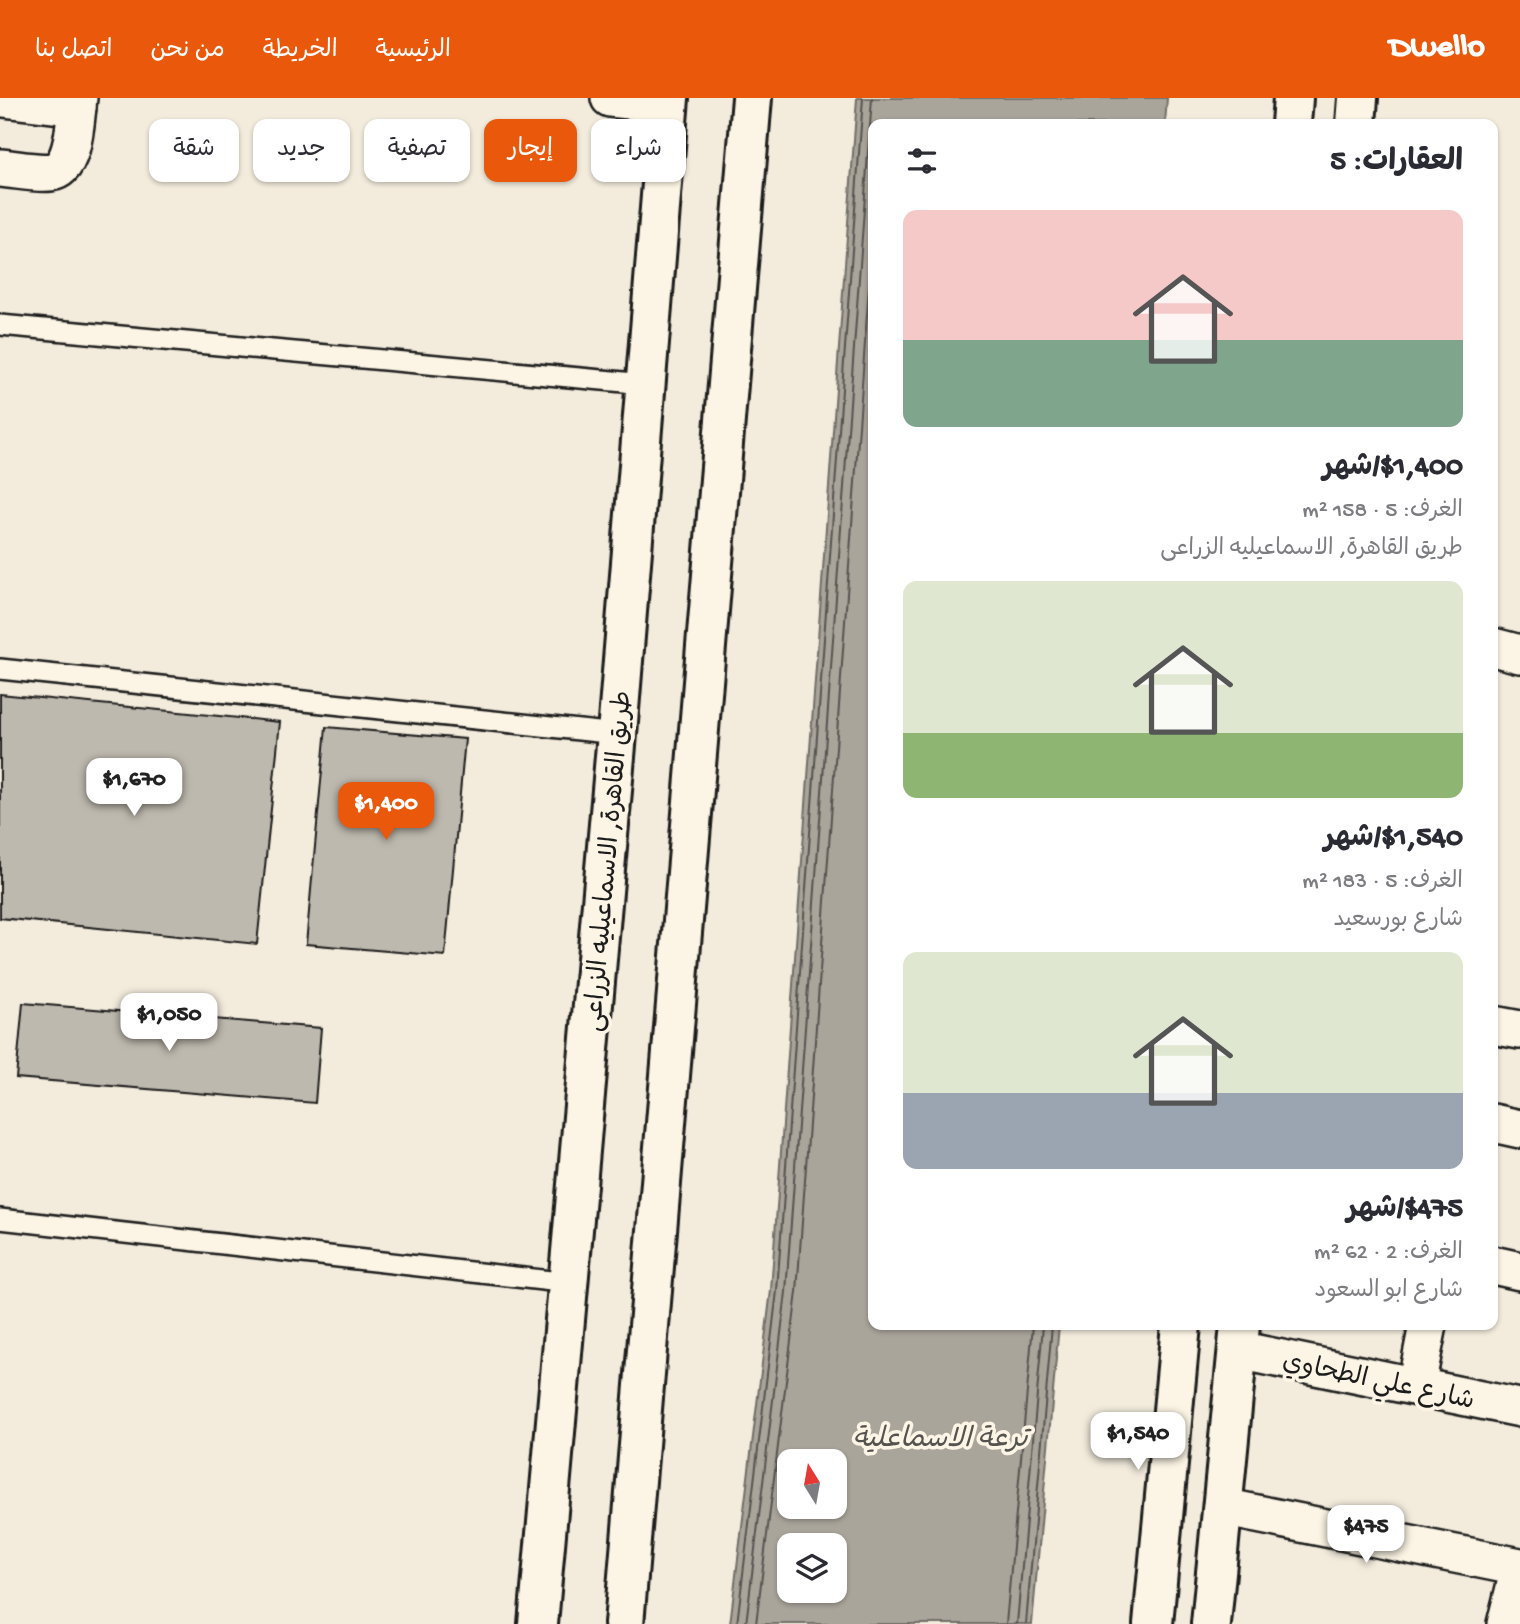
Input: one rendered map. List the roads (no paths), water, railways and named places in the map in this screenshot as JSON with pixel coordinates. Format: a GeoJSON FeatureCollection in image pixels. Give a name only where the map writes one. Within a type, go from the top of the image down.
{"type":"FeatureCollection","features":[{"type":"Feature","properties":{"kind":"main road"},"geometry":{"type":"LineString","coordinates":[[624,1624],[752,98]]}},
{"type":"Feature","properties":{"kind":"main road"},"geometry":{"type":"LineString","coordinates":[[1291,119],[1293,98]]}},
{"type":"Feature","properties":{"kind":"main road"},"geometry":{"type":"LineString","coordinates":[[1356,119],[1358,98]]}},
{"type":"Feature","properties":{"kind":"main road","name":"طريق القاهرة, الاسماعيليه الزراعى"},"geometry":{"type":"LineString","coordinates":[[538,1624],[617,734],[668,101]]}},
{"type":"Feature","properties":{"kind":"main road"},"geometry":{"type":"LineString","coordinates":[[1153,1624],[1181,1330]]}},
{"type":"Feature","properties":{"kind":"main road"},"geometry":{"type":"LineString","coordinates":[[1211,1624],[1239,1337]]}},
{"type":"Feature","properties":{"kind":"street"},"geometry":{"type":"LineString","coordinates":[[0,168],[53,172],[62,167],[68,159],[77,102],[4,98]]}},
{"type":"Feature","properties":{"kind":"street"},"geometry":{"type":"LineString","coordinates":[[610,98],[668,101]]}},
{"type":"Feature","properties":{"kind":"street"},"geometry":{"type":"LineString","coordinates":[[1498,648],[1520,654]]}},
{"type":"Feature","properties":{"kind":"street"},"geometry":{"type":"LineString","coordinates":[[1498,1026],[1520,1030]]}},
{"type":"Feature","properties":{"kind":"street"},"geometry":{"type":"LineString","coordinates":[[1498,1124],[1520,1129]]}},
{"type":"Feature","properties":{"kind":"street"},"geometry":{"type":"LineString","coordinates":[[1498,1266],[1520,1271]]}},
{"type":"Feature","properties":{"kind":"street"},"geometry":{"type":"LineString","coordinates":[[1416,1386],[1427,1330]]}},
{"type":"Feature","properties":{"kind":"street","name":"شارع علي الطحاوي"},"geometry":{"type":"LineString","coordinates":[[1239,1337],[1416,1386],[1520,1408]]}},
{"type":"Feature","properties":{"kind":"street"},"geometry":{"type":"LineString","coordinates":[[1222,1507],[1520,1567],[1506,1624]]}},
{"type":"Feature","properties":{"kind":"lane"},"geometry":{"type":"LineString","coordinates":[[0,325],[646,384]]}},
{"type":"Feature","properties":{"kind":"lane"},"geometry":{"type":"LineString","coordinates":[[0,669],[617,734]]}},
{"type":"Feature","properties":{"kind":"lane"},"geometry":{"type":"LineString","coordinates":[[0,1219],[569,1283]]}},
{"type":"Feature","properties":{"kind":"water","name":"ترعة الاسماعلية"},"geometry":{"type":"Polygon","coordinates":[[[857,98],[1167,98],[1165,119],[868,119],[868,1330],[1059,1330],[1032,1624],[730,1624],[771,1290],[857,98]]]}}]}
